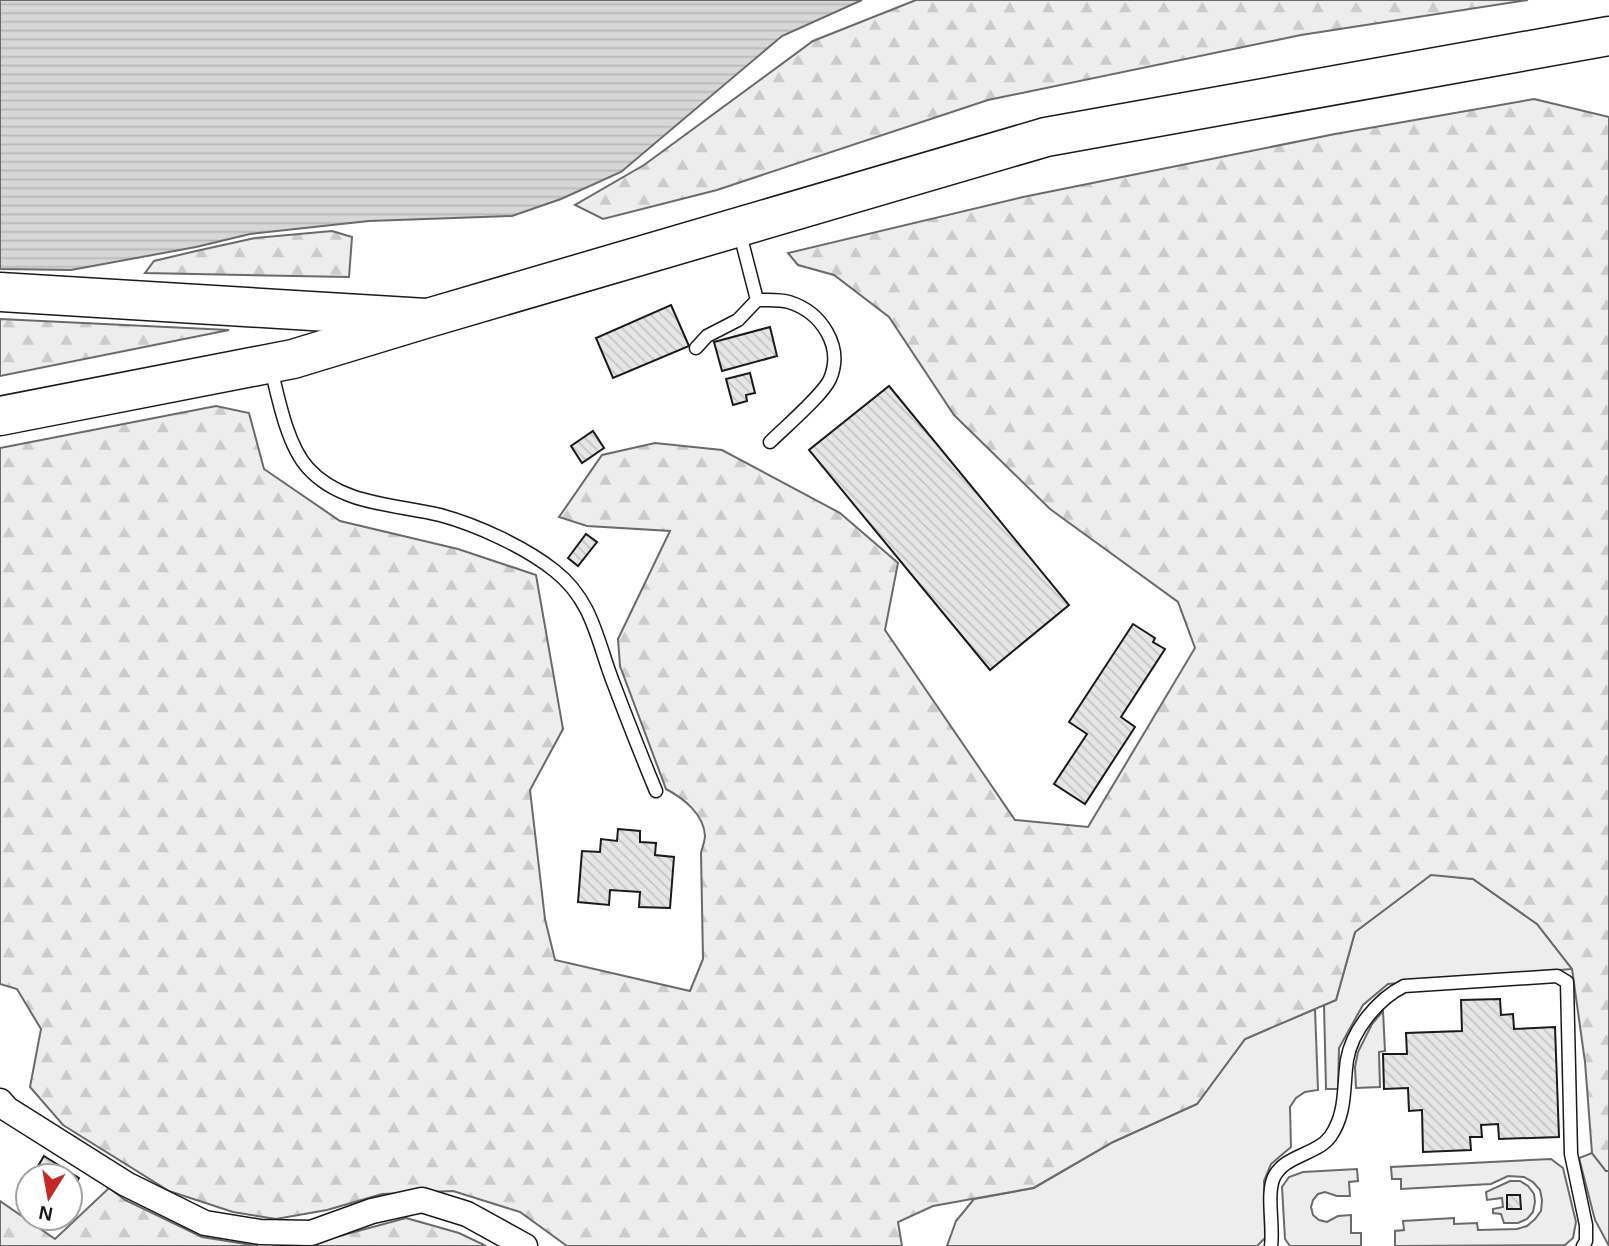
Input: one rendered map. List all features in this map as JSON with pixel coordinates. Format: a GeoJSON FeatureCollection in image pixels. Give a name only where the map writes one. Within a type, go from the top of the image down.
{"type":"FeatureCollection","features":[{"type":"Feature","properties":{"kind":"main road"},"geometry":{"type":"LineString","coordinates":[[0,416],[281,362],[1046,137],[1609,36]]}},
{"type":"Feature","properties":{"kind":"main road"},"geometry":{"type":"LineString","coordinates":[[0,292],[428,318]]}},
{"type":"Feature","properties":{"kind":"street"},"geometry":{"type":"LineString","coordinates":[[0,1101],[7,1109],[127,1184],[205,1223],[260,1232],[311,1233],[372,1211],[422,1200],[467,1214],[525,1246]]}},
{"type":"Feature","properties":{"kind":"lane"},"geometry":{"type":"LineString","coordinates":[[738,227],[757,300]]}},
{"type":"Feature","properties":{"kind":"lane"},"geometry":{"type":"LineString","coordinates":[[696,348],[707,336],[738,320],[757,300]]}},
{"type":"Feature","properties":{"kind":"lane"},"geometry":{"type":"LineString","coordinates":[[757,300],[788,302],[807,311],[827,328],[834,356],[830,380],[770,442]]}},
{"type":"Feature","properties":{"kind":"lane"},"geometry":{"type":"LineString","coordinates":[[281,362],[292,439],[306,467],[342,492],[363,500],[441,515],[472,525],[520,549],[555,571],[572,589],[590,615],[600,638],[610,674],[656,791]]}},
{"type":"Feature","properties":{"kind":"lane"},"geometry":{"type":"LineString","coordinates":[[1270,1246],[1273,1179],[1279,1169],[1329,1139],[1342,1115],[1348,1059],[1354,1039],[1362,1024],[1387,995],[1404,986],[1558,976],[1567,982],[1571,1154],[1586,1226],[1586,1241],[1583,1246]]}},
{"type":"Feature","properties":{"kind":"shaded area"},"geometry":{"type":"Polygon","coordinates":[[[0,0],[862,0],[782,36],[621,172],[561,199],[512,216],[369,221],[250,234],[71,270],[0,269],[0,0]]]}},
{"type":"Feature","properties":{"kind":"shaded area"},"geometry":{"type":"Polygon","coordinates":[[[1432,874],[1473,879],[1537,924],[1572,969],[1388,984],[1363,1005],[1339,1048],[1338,1089],[1326,1089],[1324,1005],[1336,1000],[1355,932],[1432,874]]]}},
{"type":"Feature","properties":{"kind":"shaded area"},"geometry":{"type":"Polygon","coordinates":[[[1315,1009],[1318,1090],[1305,1092],[1296,1098],[1290,1107],[1291,1147],[1271,1164],[1264,1181],[1265,1238],[1257,1246],[947,1246],[956,1221],[974,1199],[1034,1188],[1113,1142],[1197,1104],[1245,1039],[1315,1009]]]}},
{"type":"Feature","properties":{"kind":"shaded area"},"geometry":{"type":"Polygon","coordinates":[[[1383,1011],[1385,1051],[1379,1052],[1380,1087],[1356,1088],[1355,1067],[1358,1052],[1372,1024],[1383,1011]]]}},
{"type":"Feature","properties":{"kind":"shaded area"},"geometry":{"type":"Polygon","coordinates":[[[1592,1153],[1606,1171],[1609,1171],[1609,1246],[1595,1220],[1579,1158],[1592,1153]]]}},
{"type":"Feature","properties":{"kind":"shaded area"},"geometry":{"type":"Polygon","coordinates":[[[1551,1159],[1563,1168],[1576,1222],[1573,1238],[1565,1245],[1395,1246],[1395,1231],[1404,1230],[1403,1221],[1454,1218],[1454,1224],[1477,1223],[1478,1230],[1517,1229],[1527,1226],[1535,1219],[1541,1211],[1542,1200],[1540,1190],[1524,1177],[1508,1176],[1491,1184],[1401,1189],[1401,1179],[1392,1179],[1391,1167],[1551,1159]]]}},
{"type":"Feature","properties":{"kind":"shaded area"},"geometry":{"type":"Polygon","coordinates":[[[1357,1169],[1358,1181],[1349,1182],[1350,1196],[1325,1192],[1318,1194],[1311,1207],[1313,1215],[1327,1222],[1338,1216],[1351,1215],[1351,1233],[1361,1233],[1361,1246],[1290,1246],[1285,1239],[1282,1187],[1289,1177],[1303,1172],[1357,1169]]]}},
{"type":"Feature","properties":{"kind":"shaded area"},"geometry":{"type":"Polygon","coordinates":[[[1510,1181],[1520,1181],[1534,1194],[1533,1212],[1518,1223],[1504,1223],[1501,1214],[1493,1213],[1493,1209],[1503,1207],[1502,1198],[1487,1200],[1486,1192],[1510,1181]]]}},
{"type":"Feature","properties":{"kind":"green space"},"geometry":{"type":"Polygon","coordinates":[[[916,0],[1528,0],[1301,35],[988,100],[717,190],[603,219],[575,205],[644,165],[813,41],[916,0]]]}},
{"type":"Feature","properties":{"kind":"green space"},"geometry":{"type":"Polygon","coordinates":[[[1534,99],[1609,117],[1609,1171],[1606,1171],[1592,1153],[1585,1062],[1572,969],[1537,924],[1473,879],[1431,875],[1355,932],[1336,1000],[1245,1039],[1197,1104],[1113,1142],[1033,1188],[933,1206],[898,1222],[902,1246],[567,1246],[520,1212],[453,1191],[382,1194],[327,1210],[276,1219],[233,1212],[169,1191],[63,1125],[30,1087],[41,1029],[17,989],[0,984],[0,448],[216,406],[249,413],[264,469],[340,521],[458,549],[536,575],[563,729],[530,790],[545,919],[555,960],[690,991],[703,959],[701,853],[705,838],[704,828],[692,808],[666,789],[620,666],[618,639],[670,531],[587,526],[559,517],[602,455],[655,443],[722,450],[840,513],[898,563],[885,630],[1015,820],[1088,827],[1195,648],[1178,602],[1050,509],[954,415],[889,317],[834,275],[798,265],[788,253],[1023,197],[1335,134],[1534,99]]]}},
{"type":"Feature","properties":{"kind":"green space"},"geometry":{"type":"Polygon","coordinates":[[[332,231],[352,237],[349,277],[145,273],[154,261],[196,251],[255,238],[332,231]]]}},
{"type":"Feature","properties":{"kind":"green space"},"geometry":{"type":"Polygon","coordinates":[[[0,319],[229,330],[0,376],[0,319]]]}},
{"type":"Feature","properties":{"kind":"green space"},"geometry":{"type":"Polygon","coordinates":[[[109,1188],[125,1200],[202,1237],[258,1246],[0,1246],[0,1201],[14,1211],[14,1232],[45,1232],[55,1239],[62,1232],[84,1232],[84,1212],[109,1188]]]}},
{"type":"Feature","properties":{"kind":"green space"},"geometry":{"type":"Polygon","coordinates":[[[406,1218],[459,1233],[486,1246],[276,1246],[321,1241],[406,1218]]]}},
{"type":"Feature","properties":{"kind":"building"},"geometry":{"type":"Polygon","coordinates":[[[671,305],[689,346],[613,378],[596,338],[671,305]]]}},
{"type":"Feature","properties":{"kind":"building"},"geometry":{"type":"Polygon","coordinates":[[[770,327],[777,356],[722,371],[714,342],[770,327]]]}},
{"type":"Feature","properties":{"kind":"building"},"geometry":{"type":"Polygon","coordinates":[[[750,373],[755,393],[746,395],[747,401],[733,405],[726,379],[750,373]]]}},
{"type":"Feature","properties":{"kind":"building"},"geometry":{"type":"Polygon","coordinates":[[[889,386],[1069,605],[990,670],[809,450],[889,386]]]}},
{"type":"Feature","properties":{"kind":"building"},"geometry":{"type":"Polygon","coordinates":[[[593,431],[604,448],[582,463],[571,446],[593,431]]]}},
{"type":"Feature","properties":{"kind":"building"},"geometry":{"type":"Polygon","coordinates":[[[586,534],[597,542],[578,566],[568,558],[586,534]]]}},
{"type":"Feature","properties":{"kind":"building"},"geometry":{"type":"Polygon","coordinates":[[[1133,624],[1155,638],[1153,642],[1165,649],[1121,717],[1135,727],[1085,804],[1054,784],[1087,734],[1069,722],[1133,624]]]}},
{"type":"Feature","properties":{"kind":"building"},"geometry":{"type":"Polygon","coordinates":[[[618,829],[640,831],[640,842],[656,843],[655,855],[674,857],[670,908],[639,907],[640,892],[610,890],[609,905],[578,902],[582,851],[600,852],[601,839],[617,841],[618,829]]]}},
{"type":"Feature","properties":{"kind":"building"},"geometry":{"type":"Polygon","coordinates":[[[1500,999],[1501,1015],[1513,1014],[1514,1029],[1555,1027],[1559,1137],[1499,1139],[1498,1124],[1481,1125],[1482,1137],[1470,1137],[1471,1150],[1423,1152],[1422,1110],[1409,1111],[1408,1088],[1384,1089],[1383,1054],[1407,1054],[1406,1033],[1462,1031],[1461,1000],[1500,999]]]}},
{"type":"Feature","properties":{"kind":"building"},"geometry":{"type":"Polygon","coordinates":[[[44,1156],[54,1162],[40,1162],[44,1156]]]}},
{"type":"Feature","properties":{"kind":"building"},"geometry":{"type":"Polygon","coordinates":[[[1507,1195],[1520,1195],[1521,1209],[1507,1209],[1507,1195]]]}}]}
